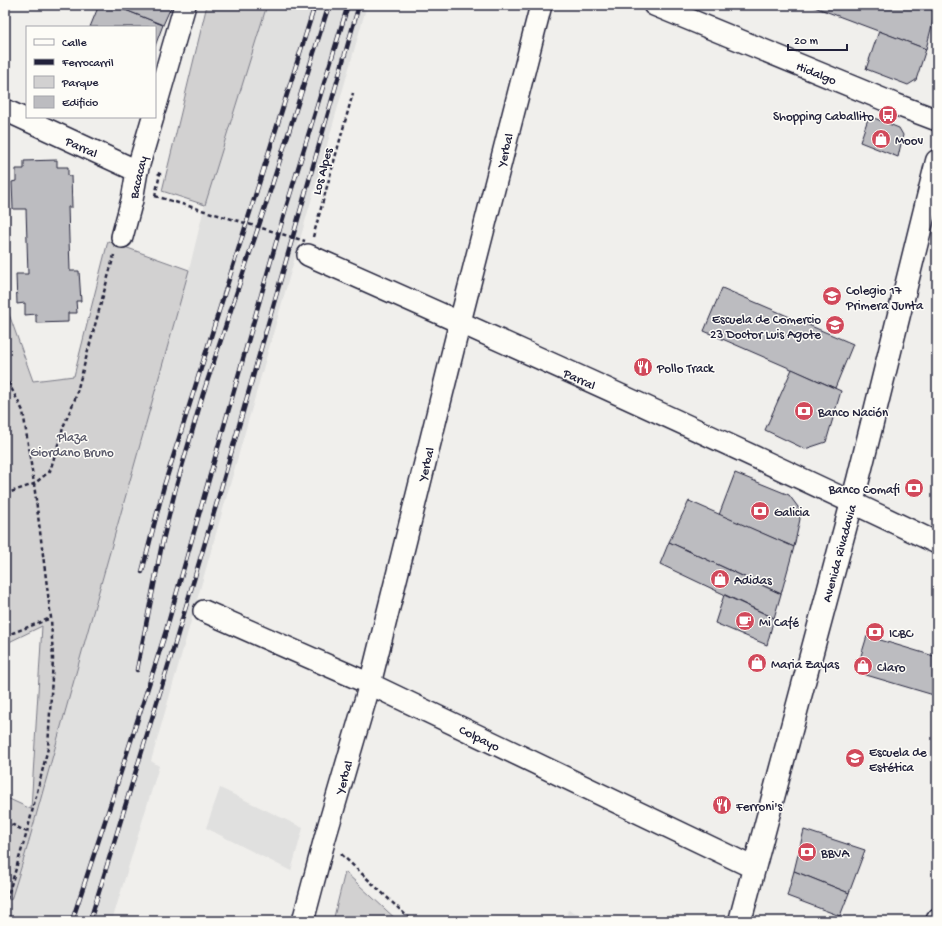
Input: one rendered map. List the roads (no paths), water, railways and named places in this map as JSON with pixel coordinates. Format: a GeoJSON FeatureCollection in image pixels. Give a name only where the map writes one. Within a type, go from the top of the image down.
{"type":"FeatureCollection","features":[{"type":"Feature","properties":{"kind":"main road","name":"Avenida Rivadavia"},"geometry":{"type":"LineString","coordinates":[[740,921],[851,503],[937,161]]}},
{"type":"Feature","properties":{"kind":"street"},"geometry":{"type":"LineString","coordinates":[[156,106],[185,5]]}},
{"type":"Feature","properties":{"kind":"street","name":"Yerbal"},"geometry":{"type":"LineString","coordinates":[[303,921],[325,838],[370,684],[541,5]]}},
{"type":"Feature","properties":{"kind":"street","name":"Hidalgo"},"geometry":{"type":"LineString","coordinates":[[654,5],[937,120]]}},
{"type":"Feature","properties":{"kind":"street","name":"Parral"},"geometry":{"type":"LineString","coordinates":[[5,110],[137,171]]}},
{"type":"Feature","properties":{"kind":"street","name":"Bacacay"},"geometry":{"type":"LineString","coordinates":[[122,237],[132,200],[137,171],[153,118]]}},
{"type":"Feature","properties":{"kind":"street","name":"Parral"},"geometry":{"type":"LineString","coordinates":[[307,248],[460,322],[937,543]]}},
{"type":"Feature","properties":{"kind":"street","name":"Colpayo"},"geometry":{"type":"LineString","coordinates":[[204,611],[370,684],[754,868]]}},
{"type":"Feature","properties":{"kind":"railway"},"geometry":{"type":"LineString","coordinates":[[142,572],[164,486],[315,5]]}},
{"type":"Feature","properties":{"kind":"railway"},"geometry":{"type":"LineString","coordinates":[[137,670],[162,544],[176,487],[203,394],[266,204],[329,5]]}},
{"type":"Feature","properties":{"kind":"railway"},"geometry":{"type":"LineString","coordinates":[[72,921],[165,634],[285,211],[348,5]]}},
{"type":"Feature","properties":{"kind":"railway"},"geometry":{"type":"LineString","coordinates":[[90,921],[218,499],[359,5]]}},
{"type":"Feature","properties":{"kind":"place","name":"Shopping Caballito"},"geometry":{"type":"Point","coordinates":[888,115]}},
{"type":"Feature","properties":{"kind":"place","name":"Moov"},"geometry":{"type":"Point","coordinates":[881,139]}},
{"type":"Feature","properties":{"kind":"place","name":"Colegio 17 Primera Junta"},"geometry":{"type":"Point","coordinates":[832,296]}},
{"type":"Feature","properties":{"kind":"place","name":"Escuela de Comercio 23 Doctor Luis Agote"},"geometry":{"type":"Point","coordinates":[835,325]}},
{"type":"Feature","properties":{"kind":"place","name":"Pollo Track"},"geometry":{"type":"Point","coordinates":[643,367]}},
{"type":"Feature","properties":{"kind":"place","name":"Banco Nación"},"geometry":{"type":"Point","coordinates":[804,411]}},
{"type":"Feature","properties":{"kind":"place","name":"Banco Comafi"},"geometry":{"type":"Point","coordinates":[914,488]}},
{"type":"Feature","properties":{"kind":"place","name":"Galicia"},"geometry":{"type":"Point","coordinates":[760,511]}},
{"type":"Feature","properties":{"kind":"place","name":"Adidas"},"geometry":{"type":"Point","coordinates":[720,579]}},
{"type":"Feature","properties":{"kind":"place","name":"Mi Café"},"geometry":{"type":"Point","coordinates":[745,621]}},
{"type":"Feature","properties":{"kind":"place","name":"ICBC"},"geometry":{"type":"Point","coordinates":[875,632]}},
{"type":"Feature","properties":{"kind":"place","name":"Maria Zayas"},"geometry":{"type":"Point","coordinates":[757,663]}},
{"type":"Feature","properties":{"kind":"place","name":"Claro"},"geometry":{"type":"Point","coordinates":[863,666]}},
{"type":"Feature","properties":{"kind":"place","name":"Escuela de Estética"},"geometry":{"type":"Point","coordinates":[855,758]}},
{"type":"Feature","properties":{"kind":"place","name":"Ferroni's"},"geometry":{"type":"Point","coordinates":[722,805]}},
{"type":"Feature","properties":{"kind":"place","name":"BBVA"},"geometry":{"type":"Point","coordinates":[807,852]}},
{"type":"Feature","properties":{"kind":"park label","name":"Plaza Giordano Bruno"},"geometry":{"type":"Point","coordinates":[72,444]}}]}
